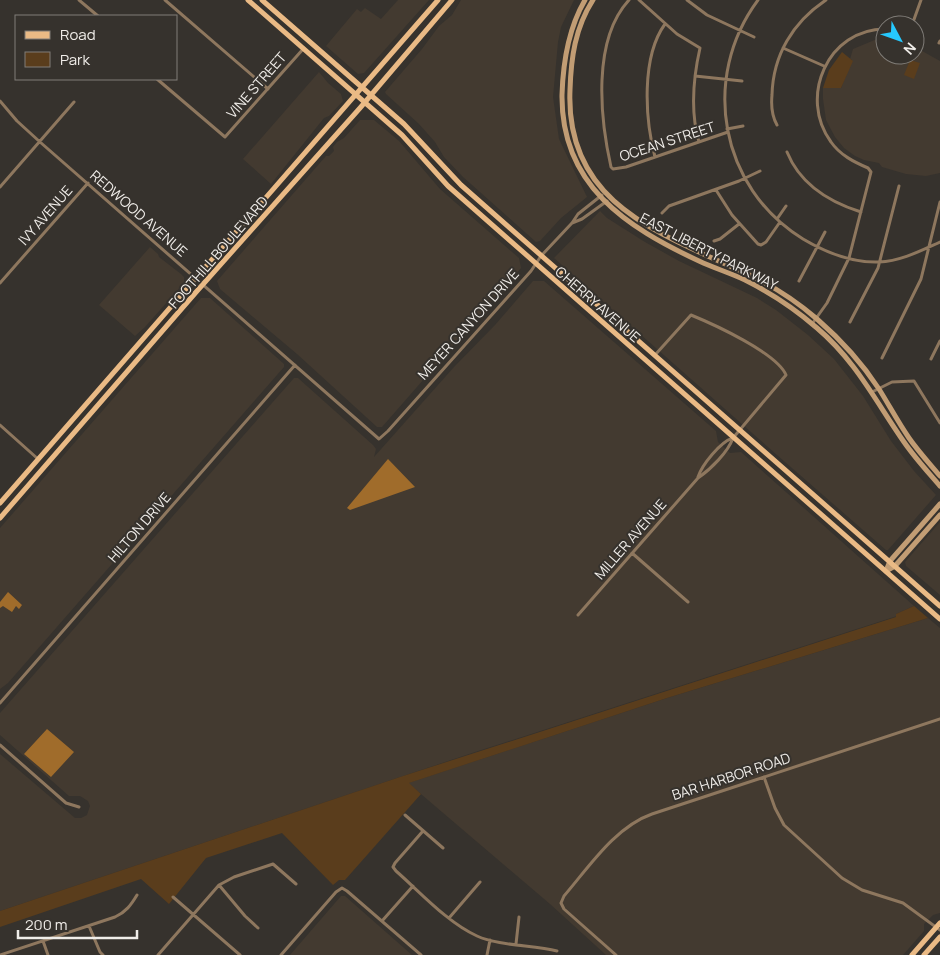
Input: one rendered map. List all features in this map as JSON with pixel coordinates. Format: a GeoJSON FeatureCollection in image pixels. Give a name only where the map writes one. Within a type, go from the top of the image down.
{"type":"FeatureCollection","features":[{"type":"Feature","properties":{"kind":"main road","name":"CHERRY AVENUE"},"geometry":{"type":"LineString","coordinates":[[248,0],[407,140],[448,186],[940,619]]}},
{"type":"Feature","properties":{"kind":"main road","name":"CHERRY AVENUE"},"geometry":{"type":"LineString","coordinates":[[262,0],[411,131],[453,178],[940,606]]}},
{"type":"Feature","properties":{"kind":"main road","name":"FOOTHILL BOULEVARD"},"geometry":{"type":"LineString","coordinates":[[0,503],[438,0]]}},
{"type":"Feature","properties":{"kind":"main road","name":"FOOTHILL BOULEVARD"},"geometry":{"type":"LineString","coordinates":[[0,518],[203,284],[372,95],[452,0]]}},
{"type":"Feature","properties":{"kind":"main road"},"geometry":{"type":"LineString","coordinates":[[912,955],[938,929],[940,923]]}},
{"type":"Feature","properties":{"kind":"main road"},"geometry":{"type":"LineString","coordinates":[[924,955],[940,936]]}},
{"type":"Feature","properties":{"kind":"street"},"geometry":{"type":"LineString","coordinates":[[79,0],[84,2],[97,15]]}},
{"type":"Feature","properties":{"kind":"street"},"geometry":{"type":"LineString","coordinates":[[165,0],[268,89]]}},
{"type":"Feature","properties":{"kind":"street","name":"EAST LIBERTY PARKWAY"},"geometry":{"type":"LineString","coordinates":[[585,0],[575,20],[567,48],[563,87],[563,116],[567,137],[575,161],[586,181],[605,202],[626,220],[694,258],[758,287],[812,324],[841,351],[872,392],[905,443],[940,486]]}},
{"type":"Feature","properties":{"kind":"street","name":"EAST LIBERTY PARKWAY"},"geometry":{"type":"LineString","coordinates":[[593,0],[579,28],[573,50],[570,112],[574,139],[582,160],[593,177],[605,193],[631,215],[668,238],[754,277],[788,297],[816,318],[852,353],[878,388],[908,437],[940,476]]}},
{"type":"Feature","properties":{"kind":"street","name":"OCEAN STREET"},"geometry":{"type":"LineString","coordinates":[[630,0],[613,22],[604,67],[602,93],[604,127],[609,160],[613,169],[655,158],[743,126]]}},
{"type":"Feature","properties":{"kind":"street"},"geometry":{"type":"LineString","coordinates":[[639,0],[682,38],[700,48],[695,76],[694,115],[698,142]]}},
{"type":"Feature","properties":{"kind":"street"},"geometry":{"type":"LineString","coordinates":[[686,0],[708,15],[754,37]]}},
{"type":"Feature","properties":{"kind":"street"},"geometry":{"type":"LineString","coordinates":[[758,0],[739,30],[730,57],[725,80],[724,106],[727,131],[734,156],[761,202],[778,220],[800,237],[818,247],[849,258],[879,262],[905,257],[940,242]]}},
{"type":"Feature","properties":{"kind":"street"},"geometry":{"type":"LineString","coordinates":[[776,125],[772,111],[772,86],[775,69],[783,48],[798,24],[812,10],[826,0]]}},
{"type":"Feature","properties":{"kind":"street"},"geometry":{"type":"LineString","coordinates":[[916,15],[921,0]]}},
{"type":"Feature","properties":{"kind":"street"},"geometry":{"type":"LineString","coordinates":[[655,158],[649,122],[648,87],[652,51],[658,34],[665,24]]}},
{"type":"Feature","properties":{"kind":"street"},"geometry":{"type":"LineString","coordinates":[[812,324],[827,303],[849,258],[871,172],[868,168],[851,160],[839,151],[824,130],[818,114],[818,84],[824,66],[837,48],[863,33],[875,31]]}},
{"type":"Feature","properties":{"kind":"street","name":"VINE STREET"},"geometry":{"type":"LineString","coordinates":[[158,80],[225,137],[304,48]]}},
{"type":"Feature","properties":{"kind":"street"},"geometry":{"type":"LineString","coordinates":[[783,48],[824,66]]}},
{"type":"Feature","properties":{"kind":"street"},"geometry":{"type":"LineString","coordinates":[[695,76],[742,81]]}},
{"type":"Feature","properties":{"kind":"street"},"geometry":{"type":"LineString","coordinates":[[0,187],[74,102]]}},
{"type":"Feature","properties":{"kind":"street","name":"REDWOOD AVENUE"},"geometry":{"type":"LineString","coordinates":[[1,103],[40,142],[379,439]]}},
{"type":"Feature","properties":{"kind":"street"},"geometry":{"type":"LineString","coordinates":[[787,152],[796,170],[814,189],[836,203],[860,212]]}},
{"type":"Feature","properties":{"kind":"street"},"geometry":{"type":"LineString","coordinates":[[662,213],[669,206],[746,179],[760,171]]}},
{"type":"Feature","properties":{"kind":"street","name":"IVY AVENUE"},"geometry":{"type":"LineString","coordinates":[[0,283],[88,183]]}},
{"type":"Feature","properties":{"kind":"street"},"geometry":{"type":"LineString","coordinates":[[850,322],[879,262],[899,186]]}},
{"type":"Feature","properties":{"kind":"street"},"geometry":{"type":"LineString","coordinates":[[716,190],[739,224],[761,245],[766,242],[786,206]]}},
{"type":"Feature","properties":{"kind":"street","name":"MEYER CANYON DRIVE"},"geometry":{"type":"LineString","coordinates":[[379,439],[388,432],[493,314],[578,214],[605,193]]}},
{"type":"Feature","properties":{"kind":"street","name":"MEYER CANYON DRIVE"},"geometry":{"type":"LineString","coordinates":[[572,223],[582,219],[611,198]]}},
{"type":"Feature","properties":{"kind":"street"},"geometry":{"type":"LineString","coordinates":[[882,358],[917,289],[924,269],[940,202]]}},
{"type":"Feature","properties":{"kind":"street"},"geometry":{"type":"LineString","coordinates":[[714,240],[720,239],[739,224]]}},
{"type":"Feature","properties":{"kind":"street"},"geometry":{"type":"LineString","coordinates":[[799,281],[824,232]]}},
{"type":"Feature","properties":{"kind":"street","name":"MILLER AVENUE"},"geometry":{"type":"LineString","coordinates":[[578,615],[698,478],[706,473],[786,375],[780,365],[744,340],[691,315],[655,355]]}},
{"type":"Feature","properties":{"kind":"street"},"geometry":{"type":"LineString","coordinates":[[931,359],[940,341]]}},
{"type":"Feature","properties":{"kind":"street","name":"HILTON DRIVE"},"geometry":{"type":"LineString","coordinates":[[0,704],[295,365]]}},
{"type":"Feature","properties":{"kind":"street"},"geometry":{"type":"LineString","coordinates":[[872,392],[892,382],[914,381],[940,423]]}},
{"type":"Feature","properties":{"kind":"street"},"geometry":{"type":"LineString","coordinates":[[0,424],[38,459]]}},
{"type":"Feature","properties":{"kind":"street","name":"MILLER AVENUE"},"geometry":{"type":"LineString","coordinates":[[698,478],[701,469],[726,440],[733,438]]}},
{"type":"Feature","properties":{"kind":"street"},"geometry":{"type":"LineString","coordinates":[[886,571],[890,562],[940,504]]}},
{"type":"Feature","properties":{"kind":"street"},"geometry":{"type":"LineString","coordinates":[[886,571],[895,566],[940,516]]}},
{"type":"Feature","properties":{"kind":"street"},"geometry":{"type":"LineString","coordinates":[[632,553],[688,602]]}},
{"type":"Feature","properties":{"kind":"street","name":"BAR HARBOR ROAD"},"geometry":{"type":"LineString","coordinates":[[616,955],[564,909],[561,903],[564,896],[616,836],[631,823],[652,814],[940,719]]}},
{"type":"Feature","properties":{"kind":"street"},"geometry":{"type":"LineString","coordinates":[[0,745],[66,803],[79,807]]}},
{"type":"Feature","properties":{"kind":"street"},"geometry":{"type":"LineString","coordinates":[[764,777],[775,808],[784,825],[830,868],[846,882],[858,888],[908,905],[938,929],[940,936]]}},
{"type":"Feature","properties":{"kind":"street"},"geometry":{"type":"LineString","coordinates":[[405,815],[443,848]]}},
{"type":"Feature","properties":{"kind":"street"},"geometry":{"type":"LineString","coordinates":[[423,831],[393,867],[413,886],[449,918],[477,936],[490,940],[557,951]]}},
{"type":"Feature","properties":{"kind":"street"},"geometry":{"type":"LineString","coordinates":[[158,955],[219,885],[234,877],[273,864],[296,884]]}},
{"type":"Feature","properties":{"kind":"street"},"geometry":{"type":"LineString","coordinates":[[449,918],[480,882]]}},
{"type":"Feature","properties":{"kind":"street"},"geometry":{"type":"LineString","coordinates":[[219,885],[245,916],[258,928]]}},
{"type":"Feature","properties":{"kind":"street"},"geometry":{"type":"LineString","coordinates":[[382,921],[413,886]]}},
{"type":"Feature","properties":{"kind":"street"},"geometry":{"type":"LineString","coordinates":[[281,955],[336,892],[342,888],[348,891],[421,955]]}},
{"type":"Feature","properties":{"kind":"street"},"geometry":{"type":"LineString","coordinates":[[0,955],[89,926],[124,912],[137,895]]}},
{"type":"Feature","properties":{"kind":"street"},"geometry":{"type":"LineString","coordinates":[[173,897],[238,955]]}},
{"type":"Feature","properties":{"kind":"street"},"geometry":{"type":"LineString","coordinates":[[516,944],[519,917]]}},
{"type":"Feature","properties":{"kind":"street"},"geometry":{"type":"LineString","coordinates":[[89,926],[103,955]]}},
{"type":"Feature","properties":{"kind":"street"},"geometry":{"type":"LineString","coordinates":[[487,955],[490,940]]}},
{"type":"Feature","properties":{"kind":"street"},"geometry":{"type":"LineString","coordinates":[[43,941],[48,955]]}},
{"type":"Feature","properties":{"kind":"shaded area"},"geometry":{"type":"Polygon","coordinates":[[[398,0],[429,0],[364,73],[358,74],[326,46],[357,9],[361,12],[365,8],[381,19],[398,0]]]}},
{"type":"Feature","properties":{"kind":"shaded area"},"geometry":{"type":"Polygon","coordinates":[[[461,0],[574,0],[561,27],[553,97],[559,139],[587,197],[561,218],[540,241],[536,242],[463,177],[444,157],[435,142],[419,124],[385,92],[439,26],[452,15],[461,0]]]}},
{"type":"Feature","properties":{"kind":"shaded area"},"geometry":{"type":"Polygon","coordinates":[[[875,40],[875,65],[925,65],[925,53],[940,61],[940,173],[926,176],[906,174],[882,167],[879,163],[855,156],[844,148],[835,137],[826,120],[823,88],[841,88],[852,60],[850,59],[853,49],[875,40]]]}},
{"type":"Feature","properties":{"kind":"shaded area"},"geometry":{"type":"Polygon","coordinates":[[[319,72],[341,94],[343,101],[329,116],[324,118],[271,184],[243,159],[319,72]]]}},
{"type":"Feature","properties":{"kind":"shaded area"},"geometry":{"type":"Polygon","coordinates":[[[360,120],[374,120],[399,141],[440,189],[519,258],[521,268],[382,427],[377,427],[297,354],[220,289],[217,281],[326,156],[329,156],[334,151],[333,147],[337,142],[344,138],[360,120]]]}},
{"type":"Feature","properties":{"kind":"shaded area"},"geometry":{"type":"Polygon","coordinates":[[[600,211],[607,218],[645,242],[679,261],[757,298],[776,310],[808,335],[834,359],[863,396],[891,441],[914,471],[936,495],[888,550],[777,455],[554,258],[600,211]]]}},
{"type":"Feature","properties":{"kind":"shaded area"},"geometry":{"type":"Polygon","coordinates":[[[150,247],[159,257],[184,277],[184,283],[135,336],[99,305],[150,247]]]}},
{"type":"Feature","properties":{"kind":"shaded area"},"geometry":{"type":"Polygon","coordinates":[[[533,281],[544,281],[716,431],[718,442],[730,453],[741,452],[914,606],[896,614],[897,616],[472,753],[0,911],[0,754],[75,818],[87,815],[90,806],[88,801],[80,796],[69,796],[0,735],[0,713],[294,378],[298,378],[373,445],[376,449],[374,457],[533,281]]]}},
{"type":"Feature","properties":{"kind":"shaded area"},"geometry":{"type":"Polygon","coordinates":[[[201,298],[210,298],[284,364],[284,367],[8,683],[0,689],[0,528],[201,298]]]}},
{"type":"Feature","properties":{"kind":"shaded area"},"geometry":{"type":"Polygon","coordinates":[[[388,459],[415,487],[350,510],[347,508],[388,459]]]}},
{"type":"Feature","properties":{"kind":"shaded area"},"geometry":{"type":"Polygon","coordinates":[[[940,522],[940,595],[906,566],[905,562],[940,522]]]}},
{"type":"Feature","properties":{"kind":"shaded area"},"geometry":{"type":"Polygon","coordinates":[[[8,592],[22,605],[19,609],[16,606],[12,612],[3,606],[0,608],[0,602],[8,592]]]}},
{"type":"Feature","properties":{"kind":"shaded area"},"geometry":{"type":"Polygon","coordinates":[[[928,618],[940,628],[940,913],[933,915],[924,924],[924,931],[903,955],[606,955],[550,904],[408,783],[667,698],[928,618]]]}},
{"type":"Feature","properties":{"kind":"shaded area"},"geometry":{"type":"Polygon","coordinates":[[[47,729],[74,752],[51,777],[24,754],[47,729]]]}},
{"type":"Feature","properties":{"kind":"shaded area"},"geometry":{"type":"Polygon","coordinates":[[[341,896],[345,896],[412,955],[290,955],[341,896]]]}},
{"type":"Feature","properties":{"kind":"green space"},"geometry":{"type":"Polygon","coordinates":[[[842,52],[853,61],[841,88],[823,88],[829,70],[842,52]]]}},
{"type":"Feature","properties":{"kind":"green space"},"geometry":{"type":"Polygon","coordinates":[[[908,65],[919,65],[914,79],[904,75],[908,65]]]}},
{"type":"Feature","properties":{"kind":"green space"},"geometry":{"type":"Polygon","coordinates":[[[914,606],[928,618],[667,698],[409,783],[421,794],[345,880],[339,880],[333,885],[282,833],[206,858],[169,904],[141,879],[0,927],[0,911],[403,776],[896,617],[896,614],[914,606]]]}}]}
